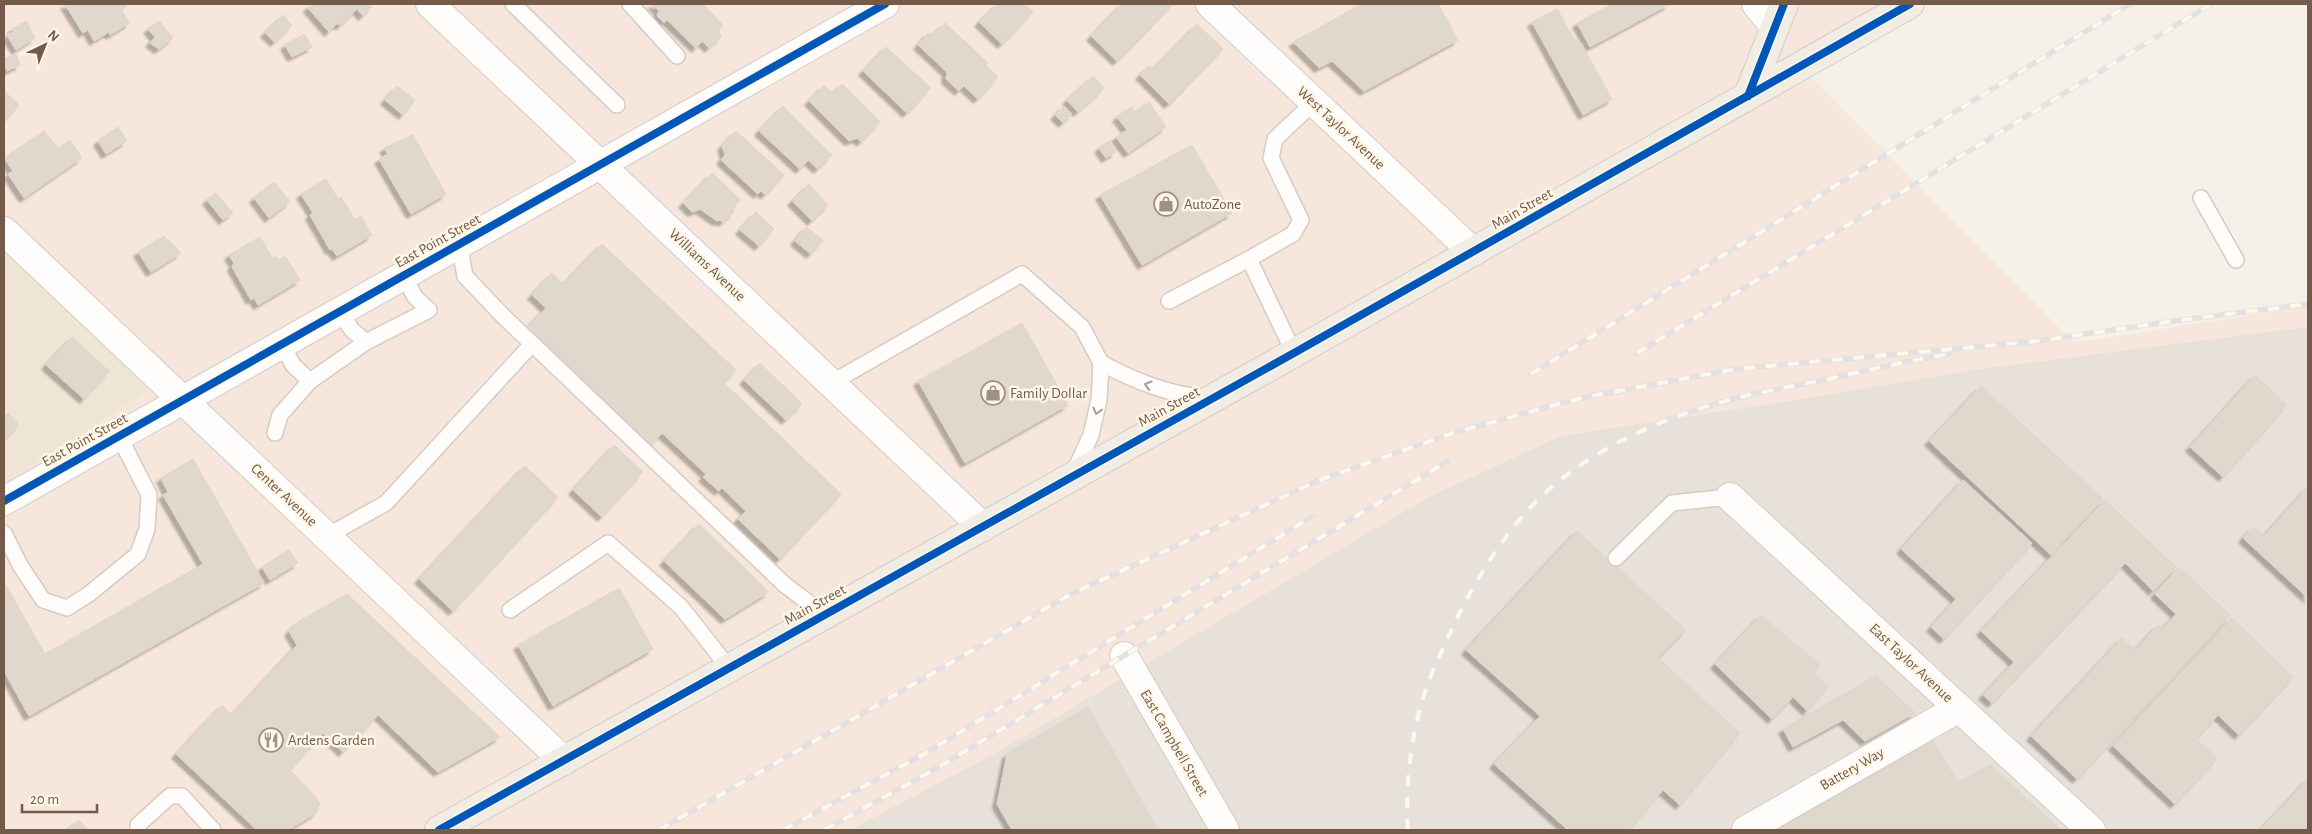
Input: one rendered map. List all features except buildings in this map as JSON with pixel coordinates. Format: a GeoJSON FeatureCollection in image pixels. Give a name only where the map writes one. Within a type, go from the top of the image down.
{"type":"FeatureCollection","features":[{"type":"Feature","properties":{"kind":"main road","name":"Main Street"},"geometry":{"type":"LineString","coordinates":[[439,830],[1294,353],[1910,4]]}},
{"type":"Feature","properties":{"kind":"main road"},"geometry":{"type":"LineString","coordinates":[[1748,96],[1780,15]]}},
{"type":"Feature","properties":{"kind":"street","name":"East Point Street"},"geometry":{"type":"LineString","coordinates":[[4,502],[885,4]]}},
{"type":"Feature","properties":{"kind":"street","name":"West Taylor Avenue"},"geometry":{"type":"LineString","coordinates":[[1210,4],[1473,252]]}},
{"type":"Feature","properties":{"kind":"street"},"geometry":{"type":"LineString","coordinates":[[1756,4],[1780,15]]}},
{"type":"Feature","properties":{"kind":"street","name":"Williams Avenue"},"geometry":{"type":"LineString","coordinates":[[441,7],[600,165],[983,527]]}},
{"type":"Feature","properties":{"kind":"street","name":"Center Avenue"},"geometry":{"type":"LineString","coordinates":[[4,231],[564,761]]}},
{"type":"Feature","properties":{"kind":"street","name":"East Taylor Avenue"},"geometry":{"type":"LineString","coordinates":[[1730,497],[2092,830]]}},
{"type":"Feature","properties":{"kind":"street","name":"East Campbell Street"},"geometry":{"type":"LineString","coordinates":[[1124,656],[1225,830]]}},
{"type":"Feature","properties":{"kind":"street","name":"Battery Way"},"geometry":{"type":"LineString","coordinates":[[1746,830],[1959,708]]}},
{"type":"Feature","properties":{"kind":"lane"},"geometry":{"type":"LineString","coordinates":[[512,4],[617,105]]}},
{"type":"Feature","properties":{"kind":"lane"},"geometry":{"type":"LineString","coordinates":[[630,4],[678,56]]}},
{"type":"Feature","properties":{"kind":"lane"},"geometry":{"type":"LineString","coordinates":[[1169,301],[1293,234],[1302,220],[1271,158],[1275,139],[1314,102]]}},
{"type":"Feature","properties":{"kind":"lane"},"geometry":{"type":"LineString","coordinates":[[2201,198],[2236,260]]}},
{"type":"Feature","properties":{"kind":"lane"},"geometry":{"type":"LineString","coordinates":[[459,244],[465,276],[532,344],[785,585],[825,615]]}},
{"type":"Feature","properties":{"kind":"lane"},"geometry":{"type":"LineString","coordinates":[[1249,259],[1294,353]]}},
{"type":"Feature","properties":{"kind":"lane"},"geometry":{"type":"LineString","coordinates":[[831,384],[1022,274],[1082,327],[1101,362],[1099,400],[1091,435],[1070,478]]}},
{"type":"Feature","properties":{"kind":"lane"},"geometry":{"type":"LineString","coordinates":[[275,434],[280,415],[310,381],[366,342],[429,310],[414,296],[404,276]]}},
{"type":"Feature","properties":{"kind":"lane"},"geometry":{"type":"LineString","coordinates":[[340,312],[352,330],[366,342]]}},
{"type":"Feature","properties":{"kind":"lane"},"geometry":{"type":"LineString","coordinates":[[282,344],[293,365],[310,381]]}},
{"type":"Feature","properties":{"kind":"lane"},"geometry":{"type":"LineString","coordinates":[[327,536],[386,503],[532,344]]}},
{"type":"Feature","properties":{"kind":"lane"},"geometry":{"type":"LineString","coordinates":[[1101,362],[1142,384],[1185,396],[1213,398]]}},
{"type":"Feature","properties":{"kind":"lane"},"geometry":{"type":"LineString","coordinates":[[4,533],[20,565],[42,600],[68,608],[89,594],[138,554],[147,530],[149,495],[120,436]]}},
{"type":"Feature","properties":{"kind":"lane"},"geometry":{"type":"LineString","coordinates":[[1616,558],[1672,503],[1730,497]]}},
{"type":"Feature","properties":{"kind":"lane"},"geometry":{"type":"LineString","coordinates":[[510,610],[608,544],[681,607],[729,668]]}},
{"type":"Feature","properties":{"kind":"lane"},"geometry":{"type":"LineString","coordinates":[[138,830],[138,825],[170,796],[182,796],[213,830]]}},
{"type":"Feature","properties":{"kind":"shaded area"},"geometry":{"type":"Polygon","coordinates":[[[4,4],[1915,4],[1796,62],[2074,343],[2308,306],[2308,830],[4,830],[4,484],[149,390],[4,239],[4,4]]]}},
{"type":"Feature","properties":{"kind":"shaded area"},"geometry":{"type":"Polygon","coordinates":[[[4,239],[149,390],[4,484],[4,239]]]}},
{"type":"Feature","properties":{"kind":"shaded area"},"geometry":{"type":"Polygon","coordinates":[[[2308,327],[2308,830],[850,830],[996,753],[1429,497],[1561,436],[1764,405],[1973,370],[2308,327]]]}},
{"type":"Feature","properties":{"kind":"railway"},"geometry":{"type":"LineString","coordinates":[[1531,374],[2130,4]]}},
{"type":"Feature","properties":{"kind":"railway"},"geometry":{"type":"LineString","coordinates":[[1637,353],[2211,4]]}},
{"type":"Feature","properties":{"kind":"railway"},"geometry":{"type":"LineString","coordinates":[[659,830],[1071,594],[1322,479],[1456,432],[1581,398],[1735,369],[2038,341],[2308,304]]}},
{"type":"Feature","properties":{"kind":"railway"},"geometry":{"type":"LineString","coordinates":[[1408,830],[1407,794],[1410,758],[1421,703],[1431,675],[1462,607],[1492,557],[1515,525],[1546,492],[1590,459],[1614,445],[1664,421],[1690,412],[1754,394],[1949,354]]}},
{"type":"Feature","properties":{"kind":"railway"},"geometry":{"type":"LineString","coordinates":[[824,830],[937,768],[1448,461]]}},
{"type":"Feature","properties":{"kind":"railway"},"geometry":{"type":"LineString","coordinates":[[783,830],[926,753],[1313,516]]}},
{"type":"Feature","properties":{"kind":"cycle path"},"geometry":{"type":"LineString","coordinates":[[4,501],[885,4]]}},
{"type":"Feature","properties":{"kind":"cycle path"},"geometry":{"type":"LineString","coordinates":[[1748,96],[1784,4]]}},
{"type":"Feature","properties":{"kind":"cycle path"},"geometry":{"type":"LineString","coordinates":[[439,830],[1294,353],[1910,4]]}},
{"type":"Feature","properties":{"kind":"place","name":"AutoZone"},"geometry":{"type":"Point","coordinates":[1166,204]}},
{"type":"Feature","properties":{"kind":"place","name":"Family Dollar"},"geometry":{"type":"Point","coordinates":[993,393]}},
{"type":"Feature","properties":{"kind":"place","name":"Ardens Garden"},"geometry":{"type":"Point","coordinates":[271,740]}}]}
